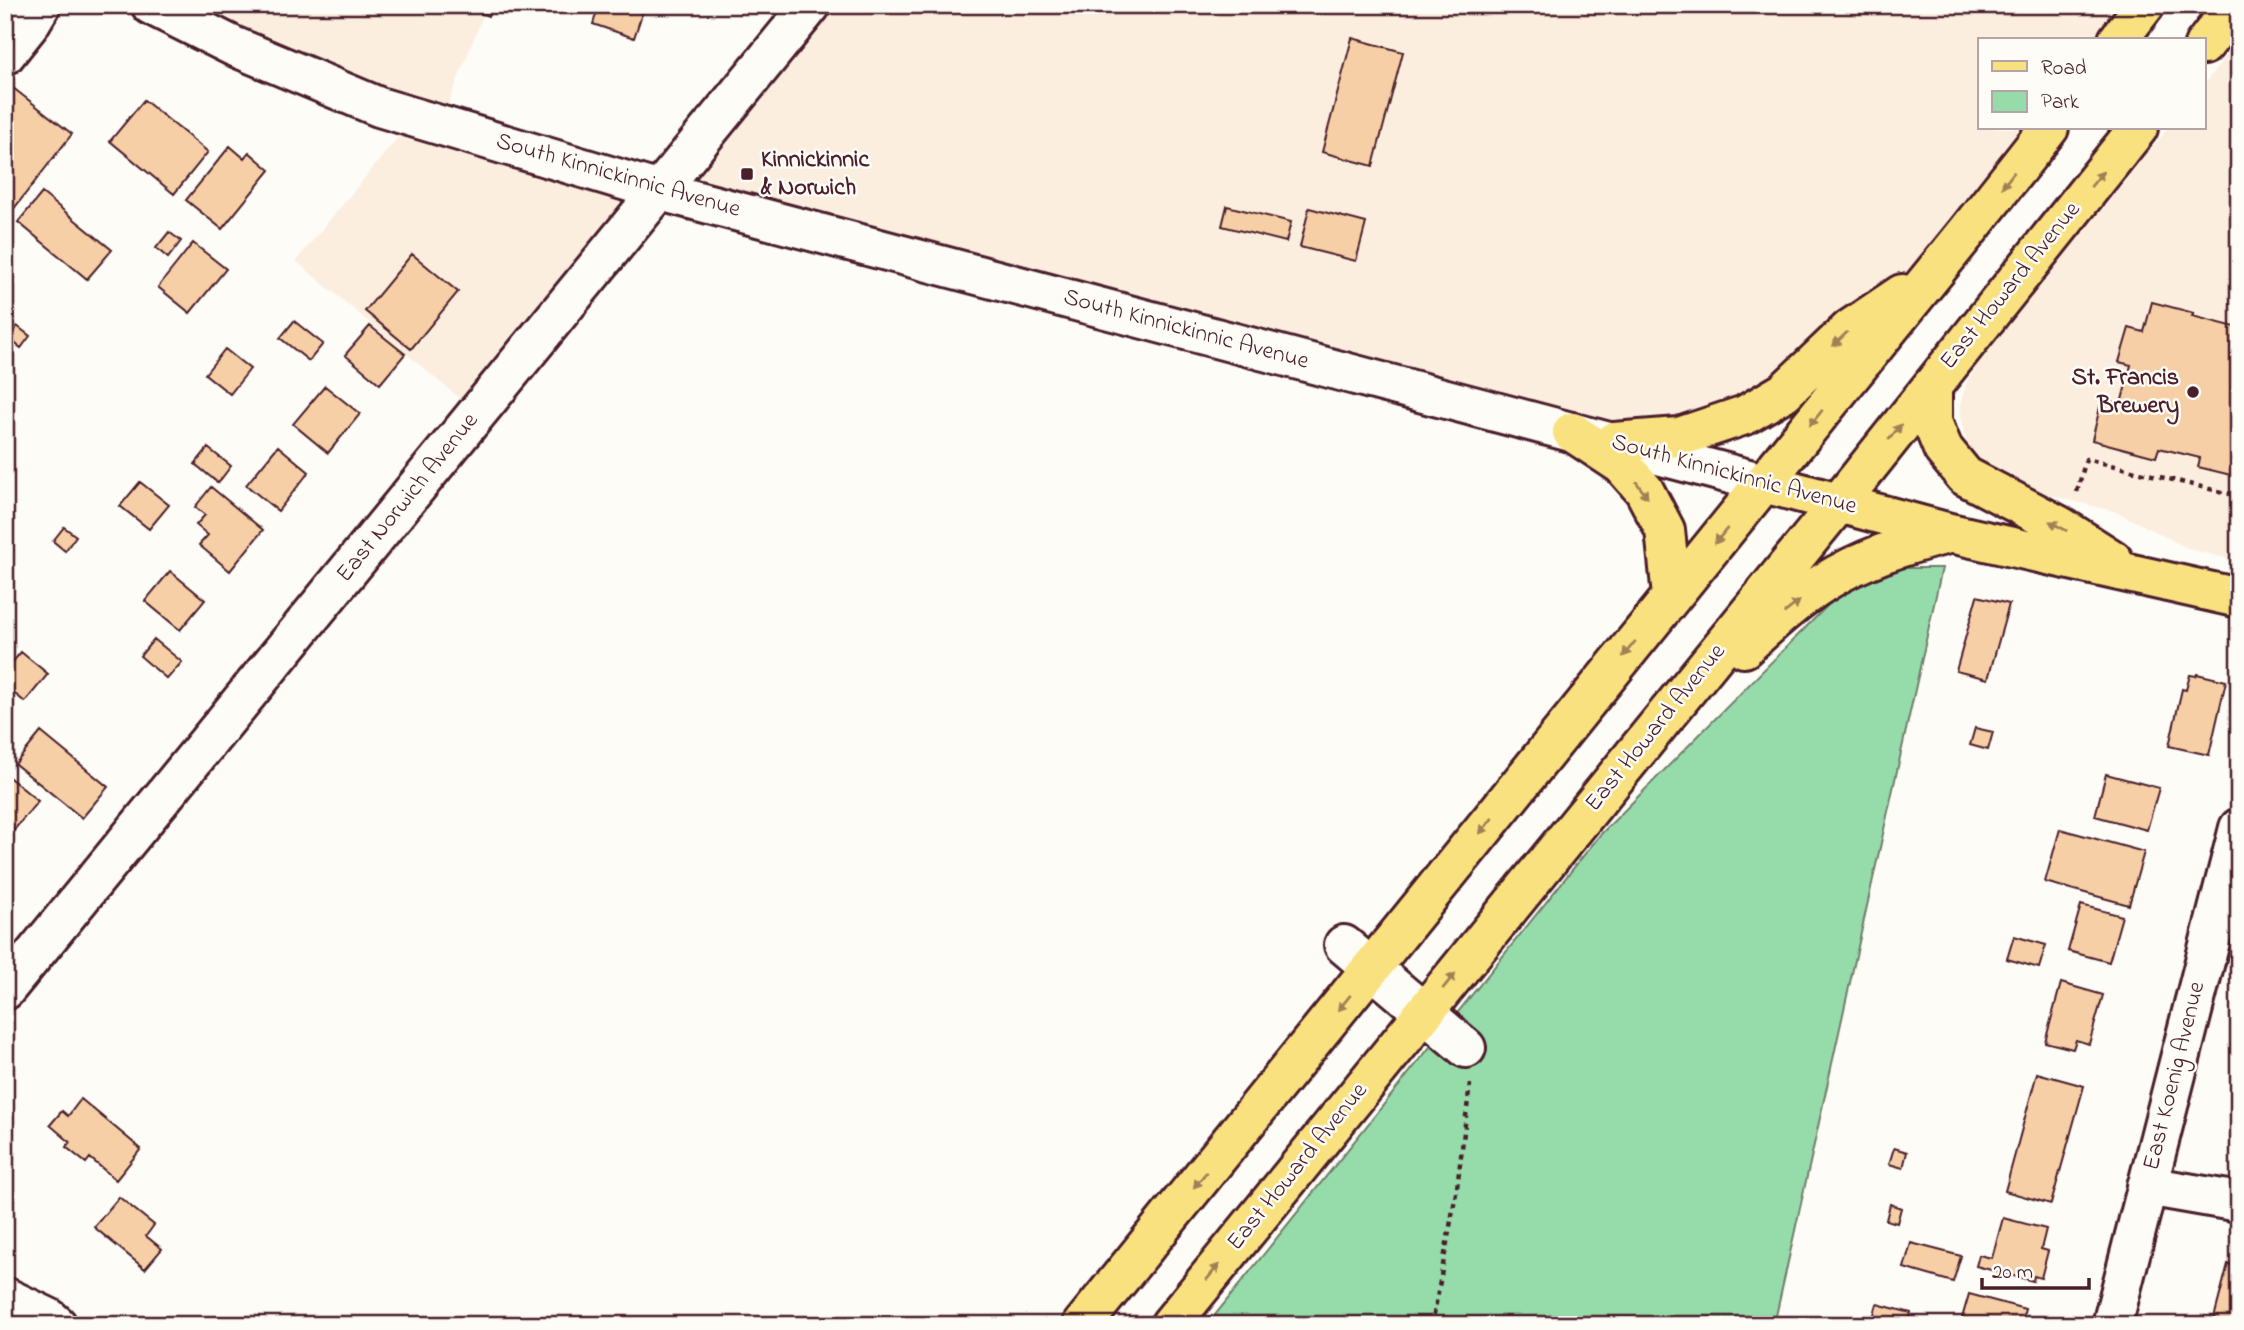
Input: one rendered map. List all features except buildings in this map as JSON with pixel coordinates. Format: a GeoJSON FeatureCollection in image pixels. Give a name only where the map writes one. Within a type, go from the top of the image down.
{"type":"FeatureCollection","features":[{"type":"Feature","properties":{"kind":"main road"},"geometry":{"type":"LineString","coordinates":[[2120,38],[2145,5]]}},
{"type":"Feature","properties":{"kind":"main road"},"geometry":{"type":"LineString","coordinates":[[2206,42],[2235,5]]}},
{"type":"Feature","properties":{"kind":"main road"},"geometry":{"type":"LineString","coordinates":[[1082,1325],[1358,956],[1672,596],[2047,130]]}},
{"type":"Feature","properties":{"kind":"main road","name":"East Howard Avenue"},"geometry":{"type":"LineString","coordinates":[[1170,1325],[1838,504],[2136,130]]}},
{"type":"Feature","properties":{"kind":"main road"},"geometry":{"type":"LineString","coordinates":[[1614,442],[1679,437],[1745,415],[1784,392],[1850,329],[1936,271]]}},
{"type":"Feature","properties":{"kind":"main road"},"geometry":{"type":"LineString","coordinates":[[1932,386],[1932,422],[1943,449],[1965,476],[2060,526],[2137,575]]}},
{"type":"Feature","properties":{"kind":"main road"},"geometry":{"type":"LineString","coordinates":[[1572,432],[1622,465],[1644,490],[1665,530],[1672,596]]}},
{"type":"Feature","properties":{"kind":"main road","name":"South Kinnickinnic Avenue"},"geometry":{"type":"LineString","coordinates":[[1764,483],[1950,533],[2239,598]]}},
{"type":"Feature","properties":{"kind":"main road"},"geometry":{"type":"LineString","coordinates":[[1666,715],[1822,583],[1901,546],[1950,533]]}},
{"type":"Feature","properties":{"kind":"street"},"geometry":{"type":"LineString","coordinates":[[5,55],[41,5]]}},
{"type":"Feature","properties":{"kind":"street","name":"South Kinnickinnic Avenue"},"geometry":{"type":"LineString","coordinates":[[151,5],[233,46],[379,107],[660,191],[1764,483]]}},
{"type":"Feature","properties":{"kind":"street","name":"East Norwich Avenue"},"geometry":{"type":"LineString","coordinates":[[5,990],[811,5]]}},
{"type":"Feature","properties":{"kind":"street","name":"East Koenig Avenue"},"geometry":{"type":"LineString","coordinates":[[2112,1325],[2239,828]]}},
{"type":"Feature","properties":{"kind":"street"},"geometry":{"type":"LineString","coordinates":[[1358,956],[1466,1048]]}},
{"type":"Feature","properties":{"kind":"street"},"geometry":{"type":"LineString","coordinates":[[2147,1186],[2239,1202]]}},
{"type":"Feature","properties":{"kind":"street"},"geometry":{"type":"LineString","coordinates":[[5,1297],[50,1323]]}},
{"type":"Feature","properties":{"kind":"path"},"geometry":{"type":"LineString","coordinates":[[2075,496],[2086,459],[2239,496]]}},
{"type":"Feature","properties":{"kind":"path"},"geometry":{"type":"LineString","coordinates":[[1432,1325],[1466,1127],[1472,1066],[1466,1048]]}},
{"type":"Feature","properties":{"kind":"shaded area"},"geometry":{"type":"Polygon","coordinates":[[[151,5],[487,5],[440,125],[660,190],[811,5],[2145,5],[2120,38],[1978,38],[1978,130],[2047,130],[1967,232],[1784,392],[1614,442],[660,191],[477,413],[296,261],[414,118],[151,5]]]}},
{"type":"Feature","properties":{"kind":"shaded area"},"geometry":{"type":"Polygon","coordinates":[[[2239,40],[2239,562],[2187,548],[2117,512],[2009,485],[1984,469],[1969,449],[1960,405],[1967,382],[1977,364],[2166,130],[2206,130],[2206,81],[2239,40]]]}},
{"type":"Feature","properties":{"kind":"green space"},"geometry":{"type":"Polygon","coordinates":[[[1904,568],[1942,568],[1774,1325],[1207,1325],[1600,835],[1831,602],[1847,590],[1904,568]]]}},
{"type":"Feature","properties":{"kind":"place","name":"Kinnickinnic & Norwich"},"geometry":{"type":"Point","coordinates":[747,174]}},
{"type":"Feature","properties":{"kind":"place","name":"St. Francis Brewery"},"geometry":{"type":"Point","coordinates":[2193,392]}}]}
